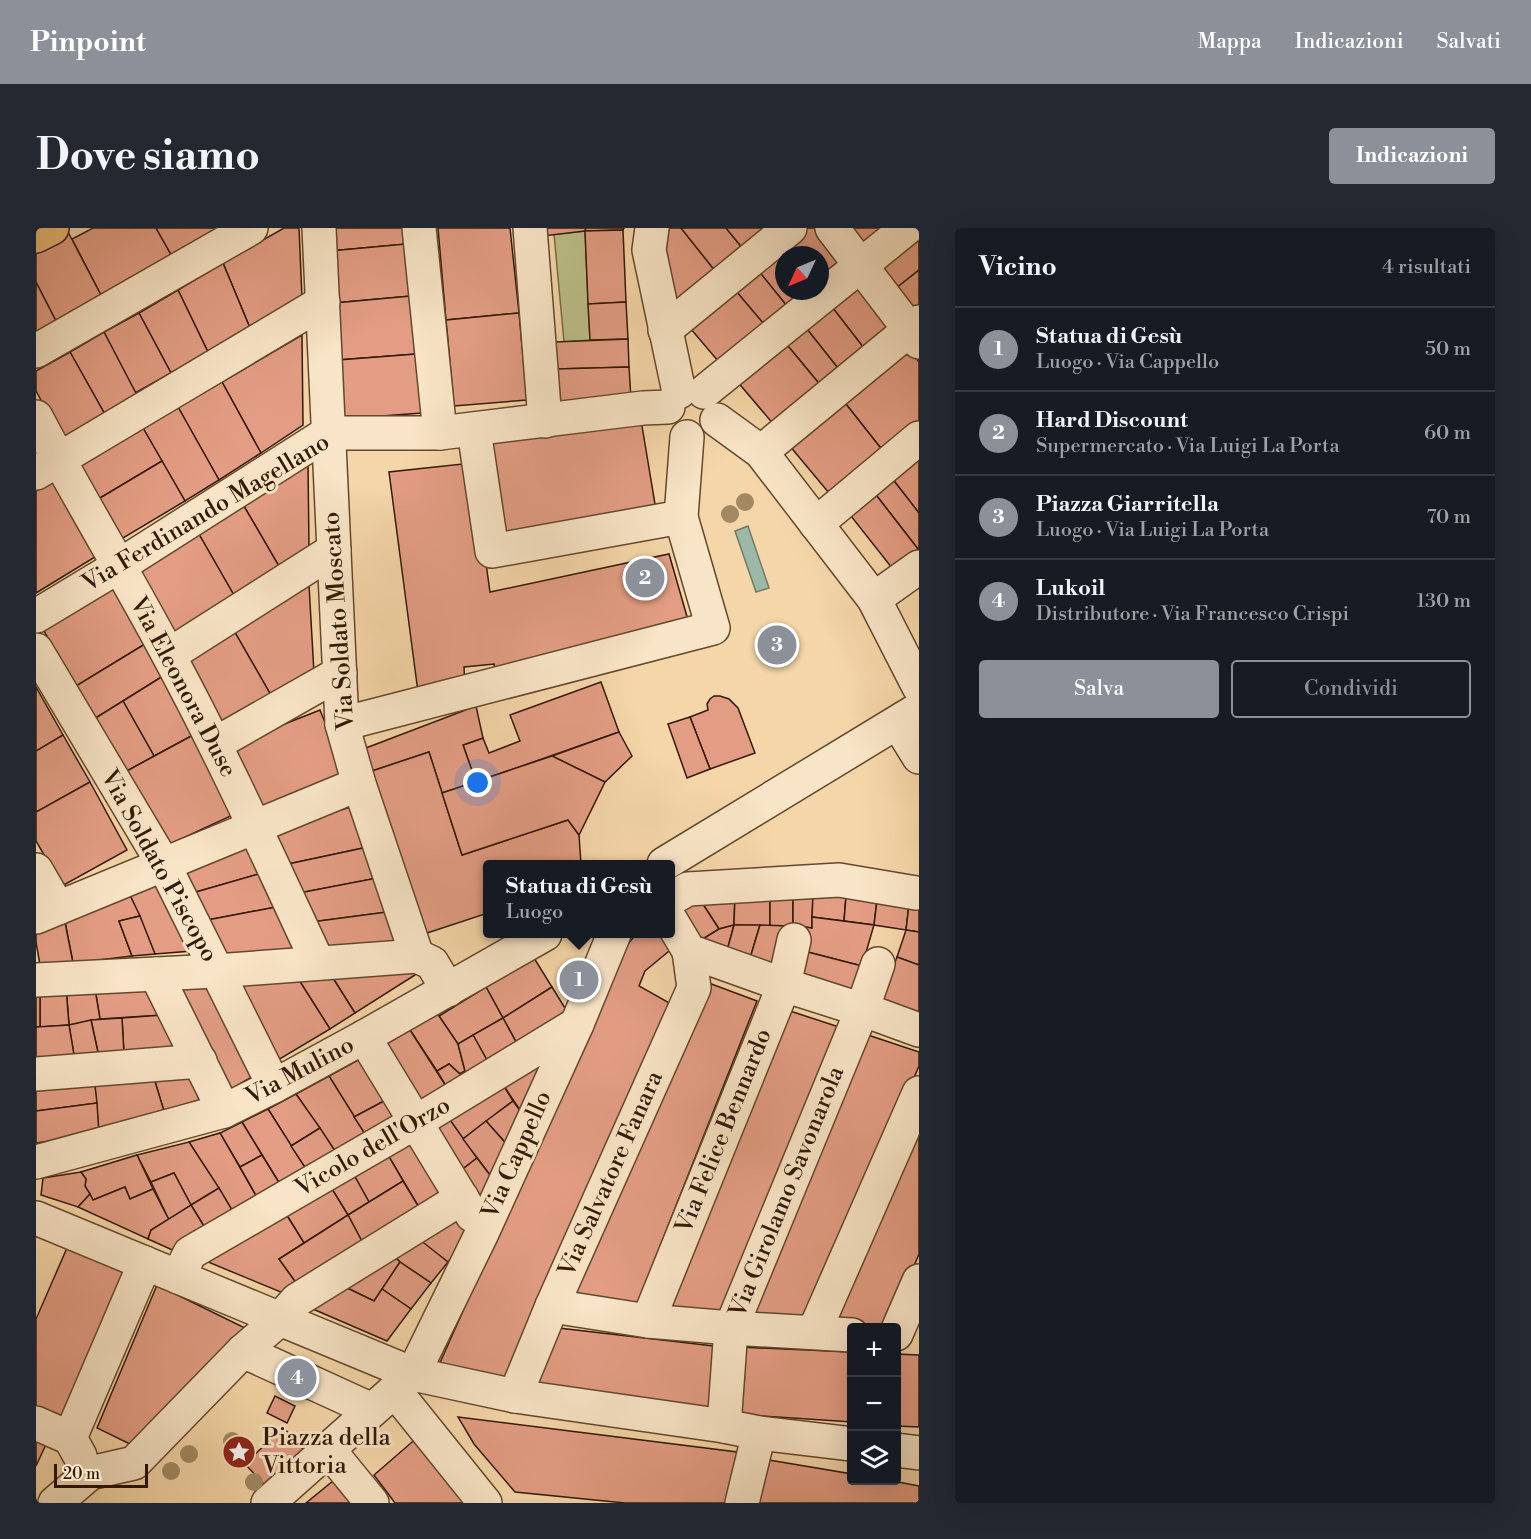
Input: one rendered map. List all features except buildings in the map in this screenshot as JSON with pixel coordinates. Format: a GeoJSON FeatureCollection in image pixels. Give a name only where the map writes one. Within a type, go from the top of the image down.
{"type":"FeatureCollection","features":[{"type":"Feature","properties":{"kind":"main road"},"geometry":{"type":"LineString","coordinates":[[36,237],[52,228]]}},
{"type":"Feature","properties":{"kind":"street"},"geometry":{"type":"LineString","coordinates":[[36,351],[251,228]]}},
{"type":"Feature","properties":{"kind":"street","name":"Via Soldato Moscato"},"geometry":{"type":"LineString","coordinates":[[319,228],[342,724],[359,784],[417,956]]}},
{"type":"Feature","properties":{"kind":"street"},"geometry":{"type":"LineString","coordinates":[[419,228],[440,434]]}},
{"type":"Feature","properties":{"kind":"street"},"geometry":{"type":"LineString","coordinates":[[530,228],[545,421]]}},
{"type":"Feature","properties":{"kind":"street"},"geometry":{"type":"LineString","coordinates":[[652,228],[649,250],[665,330],[692,403],[761,452],[874,599],[919,687]]}},
{"type":"Feature","properties":{"kind":"street"},"geometry":{"type":"LineString","coordinates":[[665,330],[790,228]]}},
{"type":"Feature","properties":{"kind":"street"},"geometry":{"type":"LineString","coordinates":[[761,452],[916,331],[832,228]]}},
{"type":"Feature","properties":{"kind":"street"},"geometry":{"type":"LineString","coordinates":[[342,724],[713,628],[681,517],[687,437],[675,431],[668,420],[907,228]]}},
{"type":"Feature","properties":{"kind":"street"},"geometry":{"type":"LineString","coordinates":[[47,467],[323,302]]}},
{"type":"Feature","properties":{"kind":"street","name":"Via Ferdinando Magellano"},"geometry":{"type":"LineString","coordinates":[[36,616],[328,433],[440,434],[692,403]]}},
{"type":"Feature","properties":{"kind":"street","name":"Via Eleonora Duse"},"geometry":{"type":"LineString","coordinates":[[36,417],[47,467],[119,566],[169,655],[215,744],[318,963]]}},
{"type":"Feature","properties":{"kind":"street"},"geometry":{"type":"LineString","coordinates":[[474,430],[492,551],[681,517]]}},
{"type":"Feature","properties":{"kind":"street"},"geometry":{"type":"LineString","coordinates":[[816,524],[919,438]]}},
{"type":"Feature","properties":{"kind":"street"},"geometry":{"type":"LineString","coordinates":[[169,655],[334,550]]}},
{"type":"Feature","properties":{"kind":"street"},"geometry":{"type":"LineString","coordinates":[[874,599],[919,567]]}},
{"type":"Feature","properties":{"kind":"street","name":"Via Soldato Piscopo"},"geometry":{"type":"LineString","coordinates":[[36,650],[164,865],[273,1086]]}},
{"type":"Feature","properties":{"kind":"street"},"geometry":{"type":"LineString","coordinates":[[215,744],[340,673]]}},
{"type":"Feature","properties":{"kind":"street"},"geometry":{"type":"LineString","coordinates":[[671,860],[909,716],[919,757]]}},
{"type":"Feature","properties":{"kind":"street"},"geometry":{"type":"LineString","coordinates":[[36,870],[47,913],[359,784]]}},
{"type":"Feature","properties":{"kind":"street"},"geometry":{"type":"LineString","coordinates":[[675,897],[688,889],[839,880],[916,893]]}},
{"type":"Feature","properties":{"kind":"street"},"geometry":{"type":"LineString","coordinates":[[675,927],[689,951],[919,1030]]}},
{"type":"Feature","properties":{"kind":"street","name":"Via Mulino"},"geometry":{"type":"LineString","coordinates":[[36,1162],[224,1111],[364,1037],[536,938]]}},
{"type":"Feature","properties":{"kind":"street","name":"Via Cappello"},"geometry":{"type":"LineString","coordinates":[[394,1392],[482,1233],[577,1024],[612,938]]}},
{"type":"Feature","properties":{"kind":"street","name":"Via Felice Bennardo"},"geometry":{"type":"LineString","coordinates":[[648,1320],[784,985],[794,940]]}},
{"type":"Feature","properties":{"kind":"street","name":"Via Salvatore Fanara"},"geometry":{"type":"LineString","coordinates":[[515,1396],[552,1306],[694,988],[689,951]]}},
{"type":"Feature","properties":{"kind":"street"},"geometry":{"type":"LineString","coordinates":[[36,980],[216,971],[417,956],[432,963],[448,990]]}},
{"type":"Feature","properties":{"kind":"street","name":"Via Girolamo Savonarola"},"geometry":{"type":"LineString","coordinates":[[724,1426],[731,1328],[862,1010],[878,964]]}},
{"type":"Feature","properties":{"kind":"street"},"geometry":{"type":"LineString","coordinates":[[156,974],[224,1111]]}},
{"type":"Feature","properties":{"kind":"street","name":"Vicolo dell'Orzo"},"geometry":{"type":"LineString","coordinates":[[178,1277],[190,1253],[416,1122],[577,1024]]}},
{"type":"Feature","properties":{"kind":"street"},"geometry":{"type":"LineString","coordinates":[[364,1037],[482,1233]]}},
{"type":"Feature","properties":{"kind":"street"},"geometry":{"type":"LineString","coordinates":[[36,1074],[200,1061]]}},
{"type":"Feature","properties":{"kind":"street"},"geometry":{"type":"LineString","coordinates":[[814,1332],[919,1093]]}},
{"type":"Feature","properties":{"kind":"street"},"geometry":{"type":"LineString","coordinates":[[55,1503],[90,1473],[134,1463],[243,1351],[297,1300],[462,1198]]}},
{"type":"Feature","properties":{"kind":"street"},"geometry":{"type":"LineString","coordinates":[[39,1229],[145,1263],[280,1318],[394,1392],[491,1502]]}},
{"type":"Feature","properties":{"kind":"street"},"geometry":{"type":"LineString","coordinates":[[70,1438],[145,1263]]}},
{"type":"Feature","properties":{"kind":"street"},"geometry":{"type":"LineString","coordinates":[[901,1324],[919,1281]]}},
{"type":"Feature","properties":{"kind":"street"},"geometry":{"type":"LineString","coordinates":[[552,1306],[648,1320],[731,1328],[847,1335]]}},
{"type":"Feature","properties":{"kind":"street"},"geometry":{"type":"LineString","coordinates":[[901,1338],[919,1339]]}},
{"type":"Feature","properties":{"kind":"street"},"geometry":{"type":"LineString","coordinates":[[243,1351],[394,1392],[515,1396],[847,1443]]}},
{"type":"Feature","properties":{"kind":"street"},"geometry":{"type":"LineString","coordinates":[[268,1503],[394,1392]]}},
{"type":"Feature","properties":{"kind":"street"},"geometry":{"type":"LineString","coordinates":[[36,1423],[70,1438],[90,1473]]}},
{"type":"Feature","properties":{"kind":"street"},"geometry":{"type":"LineString","coordinates":[[742,1503],[759,1432]]}},
{"type":"Feature","properties":{"kind":"street"},"geometry":{"type":"LineString","coordinates":[[328,1449],[372,1503]]}},
{"type":"Feature","properties":{"kind":"street"},"geometry":{"type":"LineString","coordinates":[[901,1451],[919,1453]]}},
{"type":"Feature","properties":{"kind":"green space"},"geometry":{"type":"Polygon","coordinates":[[[585,231],[590,340],[564,342],[554,234],[585,231]]]}},
{"type":"Feature","properties":{"kind":"shaded area"},"geometry":{"type":"Polygon","coordinates":[[[748,526],[769,588],[756,592],[735,531],[748,526]]]}},
{"type":"Feature","properties":{"kind":"place","name":"Hard Discount"},"geometry":{"type":"Point","coordinates":[645,578]}},
{"type":"Feature","properties":{"kind":"place","name":"Piazza Giarritella"},"geometry":{"type":"Point","coordinates":[777,645]}},
{"type":"Feature","properties":{"kind":"place","name":"Statua di Gesù"},"geometry":{"type":"Point","coordinates":[579,980]}},
{"type":"Feature","properties":{"kind":"place","name":"Lukoil"},"geometry":{"type":"Point","coordinates":[297,1378]}},
{"type":"Feature","properties":{"kind":"place","name":"Piazza della Vittoria"},"geometry":{"type":"Point","coordinates":[239,1452]}}]}
